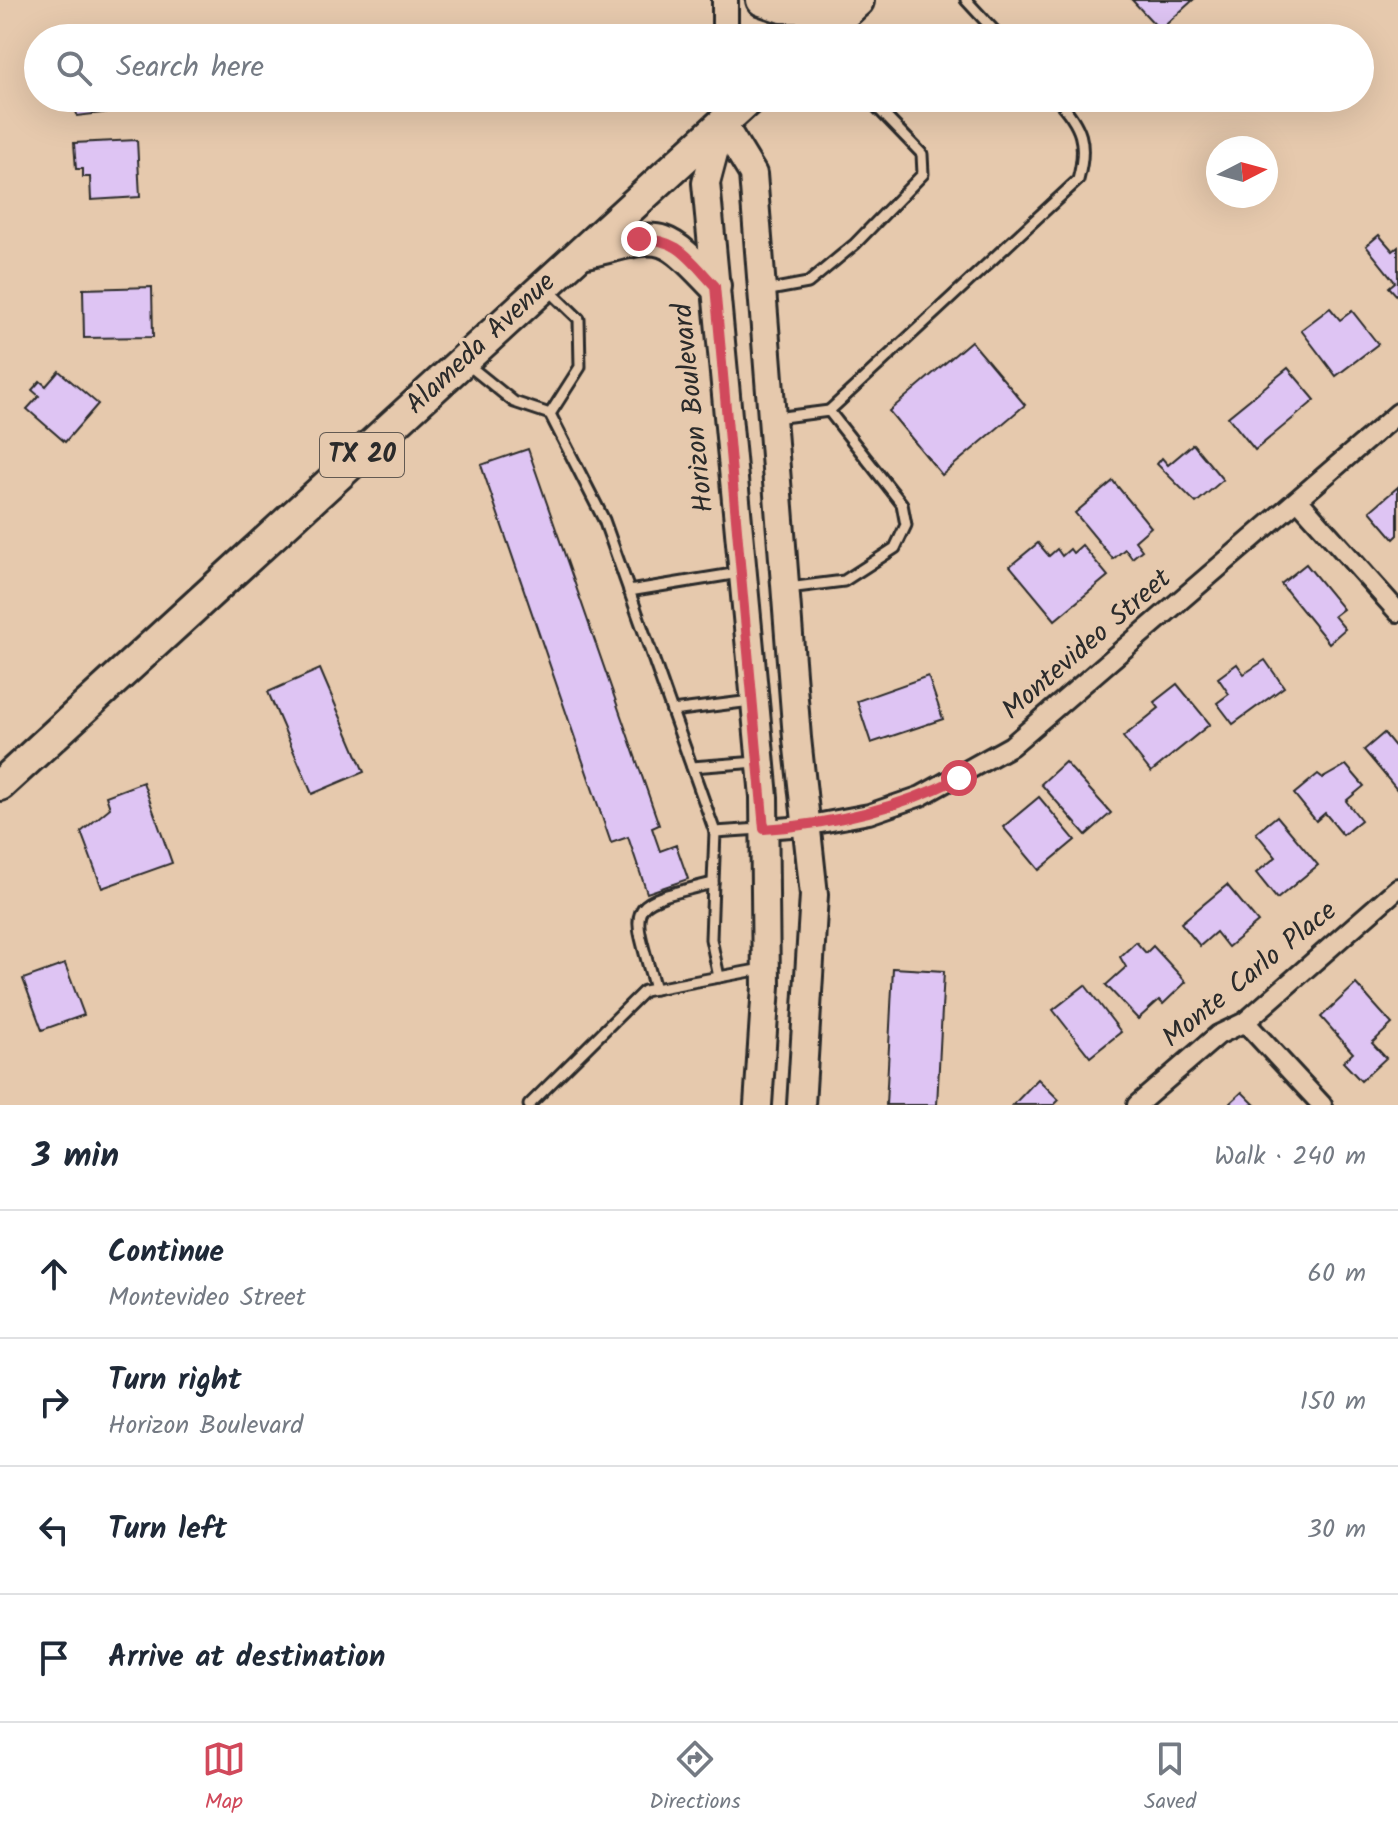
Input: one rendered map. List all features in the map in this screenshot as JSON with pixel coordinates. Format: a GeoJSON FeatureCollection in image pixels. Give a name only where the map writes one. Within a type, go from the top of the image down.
{"type":"FeatureCollection","features":[{"type":"Feature","properties":{"kind":"main road"},"geometry":{"type":"LineString","coordinates":[[762,0],[840,20]]}},
{"type":"Feature","properties":{"kind":"main road","name":"Alameda Avenue"},"geometry":{"type":"LineString","coordinates":[[0,785],[581,253],[721,112]]}},
{"type":"Feature","properties":{"kind":"main road","name":"Horizon Boulevard"},"geometry":{"type":"LineString","coordinates":[[723,112],[706,183],[761,762],[766,969],[758,1105]]}},
{"type":"Feature","properties":{"kind":"main road"},"geometry":{"type":"LineString","coordinates":[[724,112],[753,174],[805,826],[814,895],[801,1105]]}},
{"type":"Feature","properties":{"kind":"main road"},"geometry":{"type":"LineString","coordinates":[[581,253],[639,239],[661,238],[678,247],[715,286]]}},
{"type":"Feature","properties":{"kind":"street"},"geometry":{"type":"LineString","coordinates":[[725,0],[725,24]]}},
{"type":"Feature","properties":{"kind":"street","name":"Montevideo Street"},"geometry":{"type":"LineString","coordinates":[[764,829],[805,826],[869,814],[921,796],[1011,746],[1398,413]]}},
{"type":"Feature","properties":{"kind":"street"},"geometry":{"type":"LineString","coordinates":[[1299,501],[1398,612]]}},
{"type":"Feature","properties":{"kind":"street","name":"Monte Carlo Place"},"geometry":{"type":"LineString","coordinates":[[1137,1105],[1218,1035],[1245,1022],[1398,888]]}},
{"type":"Feature","properties":{"kind":"street"},"geometry":{"type":"LineString","coordinates":[[1245,1022],[1322,1105]]}},
{"type":"Feature","properties":{"kind":"lane"},"geometry":{"type":"LineString","coordinates":[[966,0],[988,24]]}},
{"type":"Feature","properties":{"kind":"lane"},"geometry":{"type":"LineString","coordinates":[[761,292],[808,283],[855,244],[923,174],[922,154],[882,112]]}},
{"type":"Feature","properties":{"kind":"lane"},"geometry":{"type":"LineString","coordinates":[[771,419],[829,411],[1078,180],[1085,152],[1074,117],[1069,112]]}},
{"type":"Feature","properties":{"kind":"lane"},"geometry":{"type":"LineString","coordinates":[[544,285],[579,319],[580,367],[550,414]]}},
{"type":"Feature","properties":{"kind":"lane"},"geometry":{"type":"LineString","coordinates":[[463,361],[514,402],[550,414],[604,520],[715,832],[711,939],[719,977]]}},
{"type":"Feature","properties":{"kind":"lane"},"geometry":{"type":"LineString","coordinates":[[785,589],[844,581],[895,548],[906,525],[902,504],[829,411]]}},
{"type":"Feature","properties":{"kind":"lane"},"geometry":{"type":"LineString","coordinates":[[629,591],[742,572]]}},
{"type":"Feature","properties":{"kind":"lane"},"geometry":{"type":"LineString","coordinates":[[672,711],[755,701]]}},
{"type":"Feature","properties":{"kind":"lane"},"geometry":{"type":"LineString","coordinates":[[692,767],[761,762]]}},
{"type":"Feature","properties":{"kind":"lane"},"geometry":{"type":"LineString","coordinates":[[715,832],[764,829]]}},
{"type":"Feature","properties":{"kind":"lane"},"geometry":{"type":"LineString","coordinates":[[655,989],[638,924],[640,909],[652,898],[713,883]]}},
{"type":"Feature","properties":{"kind":"lane"},"geometry":{"type":"LineString","coordinates":[[529,1105],[644,991],[766,969]]}},
{"type":"Feature","properties":{"kind":"building"},"geometry":{"type":"Polygon","coordinates":[[[1132,0],[1193,0],[1167,24],[1154,24],[1132,0]]]}},
{"type":"Feature","properties":{"kind":"building"},"geometry":{"type":"Polygon","coordinates":[[[76,112],[110,112],[77,116],[76,112]]]}},
{"type":"Feature","properties":{"kind":"building"},"geometry":{"type":"Polygon","coordinates":[[[137,140],[140,197],[91,200],[90,177],[83,177],[83,169],[76,169],[74,143],[137,140]]]}},
{"type":"Feature","properties":{"kind":"building"},"geometry":{"type":"Polygon","coordinates":[[[1379,235],[1393,251],[1398,247],[1398,297],[1389,287],[1395,282],[1366,246],[1379,235]]]}},
{"type":"Feature","properties":{"kind":"building"},"geometry":{"type":"Polygon","coordinates":[[[152,287],[153,337],[84,338],[83,289],[152,287]]]}},
{"type":"Feature","properties":{"kind":"building"},"geometry":{"type":"Polygon","coordinates":[[[1330,308],[1340,320],[1352,311],[1378,344],[1336,376],[1301,330],[1330,308]]]}},
{"type":"Feature","properties":{"kind":"building"},"geometry":{"type":"Polygon","coordinates":[[[971,341],[1025,405],[942,475],[889,411],[971,341]]]}},
{"type":"Feature","properties":{"kind":"building"},"geometry":{"type":"Polygon","coordinates":[[[1288,368],[1315,400],[1255,450],[1228,417],[1288,368]]]}},
{"type":"Feature","properties":{"kind":"building"},"geometry":{"type":"Polygon","coordinates":[[[59,371],[98,404],[65,442],[27,409],[39,396],[32,390],[40,381],[46,386],[59,371]]]}},
{"type":"Feature","properties":{"kind":"building"},"geometry":{"type":"Polygon","coordinates":[[[1193,444],[1223,480],[1196,503],[1157,464],[1162,458],[1168,465],[1193,444]]]}},
{"type":"Feature","properties":{"kind":"building"},"geometry":{"type":"Polygon","coordinates":[[[528,449],[659,825],[652,828],[660,851],[676,845],[688,879],[647,893],[628,837],[611,843],[481,465],[528,449]]]}},
{"type":"Feature","properties":{"kind":"building"},"geometry":{"type":"Polygon","coordinates":[[[1113,481],[1151,527],[1135,541],[1142,550],[1132,558],[1125,549],[1113,559],[1075,513],[1113,481]]]}},
{"type":"Feature","properties":{"kind":"building"},"geometry":{"type":"Polygon","coordinates":[[[1398,487],[1398,535],[1394,539],[1370,511],[1398,487]]]}},
{"type":"Feature","properties":{"kind":"building"},"geometry":{"type":"Polygon","coordinates":[[[1038,543],[1049,556],[1057,549],[1062,556],[1070,549],[1073,553],[1082,545],[1108,576],[1055,620],[1010,566],[1038,543]]]}},
{"type":"Feature","properties":{"kind":"building"},"geometry":{"type":"Polygon","coordinates":[[[1306,564],[1343,609],[1334,616],[1345,629],[1329,643],[1281,584],[1306,564]]]}},
{"type":"Feature","properties":{"kind":"building"},"geometry":{"type":"Polygon","coordinates":[[[1265,660],[1284,687],[1233,724],[1217,703],[1229,694],[1218,678],[1237,664],[1244,674],[1265,660]]]}},
{"type":"Feature","properties":{"kind":"building"},"geometry":{"type":"Polygon","coordinates":[[[320,669],[364,772],[312,794],[268,692],[320,669]]]}},
{"type":"Feature","properties":{"kind":"building"},"geometry":{"type":"Polygon","coordinates":[[[928,676],[943,719],[871,743],[857,701],[928,676]]]}},
{"type":"Feature","properties":{"kind":"building"},"geometry":{"type":"Polygon","coordinates":[[[1177,684],[1210,724],[1151,772],[1123,737],[1159,708],[1154,702],[1177,684]]]}},
{"type":"Feature","properties":{"kind":"building"},"geometry":{"type":"Polygon","coordinates":[[[1384,733],[1398,750],[1398,791],[1364,750],[1384,733]]]}},
{"type":"Feature","properties":{"kind":"building"},"geometry":{"type":"Polygon","coordinates":[[[1065,762],[1111,813],[1086,835],[1041,784],[1065,762]]]}},
{"type":"Feature","properties":{"kind":"building"},"geometry":{"type":"Polygon","coordinates":[[[1346,765],[1364,786],[1346,801],[1361,820],[1343,835],[1325,813],[1316,821],[1294,794],[1318,774],[1323,778],[1346,765]]]}},
{"type":"Feature","properties":{"kind":"building"},"geometry":{"type":"Polygon","coordinates":[[[143,782],[172,863],[102,888],[81,832],[110,808],[106,796],[143,782]]]}},
{"type":"Feature","properties":{"kind":"building"},"geometry":{"type":"Polygon","coordinates":[[[1039,797],[1075,840],[1039,870],[1003,827],[1039,797]]]}},
{"type":"Feature","properties":{"kind":"building"},"geometry":{"type":"Polygon","coordinates":[[[1277,816],[1318,865],[1277,899],[1256,873],[1276,857],[1256,833],[1277,816]]]}},
{"type":"Feature","properties":{"kind":"building"},"geometry":{"type":"Polygon","coordinates":[[[1227,885],[1258,922],[1228,947],[1216,932],[1200,946],[1181,923],[1227,885]]]}},
{"type":"Feature","properties":{"kind":"building"},"geometry":{"type":"Polygon","coordinates":[[[1136,942],[1146,953],[1153,946],[1186,982],[1163,1004],[1159,1000],[1138,1019],[1106,985],[1126,967],[1120,957],[1136,942]]]}},
{"type":"Feature","properties":{"kind":"building"},"geometry":{"type":"Polygon","coordinates":[[[65,964],[84,1015],[42,1030],[23,979],[65,964]]]}},
{"type":"Feature","properties":{"kind":"building"},"geometry":{"type":"Polygon","coordinates":[[[893,968],[944,971],[937,1105],[886,1105],[893,968]]]}},
{"type":"Feature","properties":{"kind":"building"},"geometry":{"type":"Polygon","coordinates":[[[1356,984],[1392,1024],[1372,1043],[1386,1058],[1361,1081],[1343,1062],[1353,1053],[1321,1017],[1356,984]]]}},
{"type":"Feature","properties":{"kind":"building"},"geometry":{"type":"Polygon","coordinates":[[[1085,985],[1121,1032],[1090,1057],[1053,1010],[1085,985]]]}},
{"type":"Feature","properties":{"kind":"building"},"geometry":{"type":"Polygon","coordinates":[[[1038,1079],[1059,1100],[1054,1105],[1013,1105],[1038,1079]]]}},
{"type":"Feature","properties":{"kind":"building"},"geometry":{"type":"Polygon","coordinates":[[[1242,1092],[1255,1105],[1228,1105],[1242,1092]]]}},
{"type":"Feature","properties":{"kind":"route"},"geometry":{"type":"LineString","coordinates":[[639,239],[661,238],[678,247],[715,286],[761,762],[764,829],[805,826],[869,814],[921,796],[959,778]]}}]}
